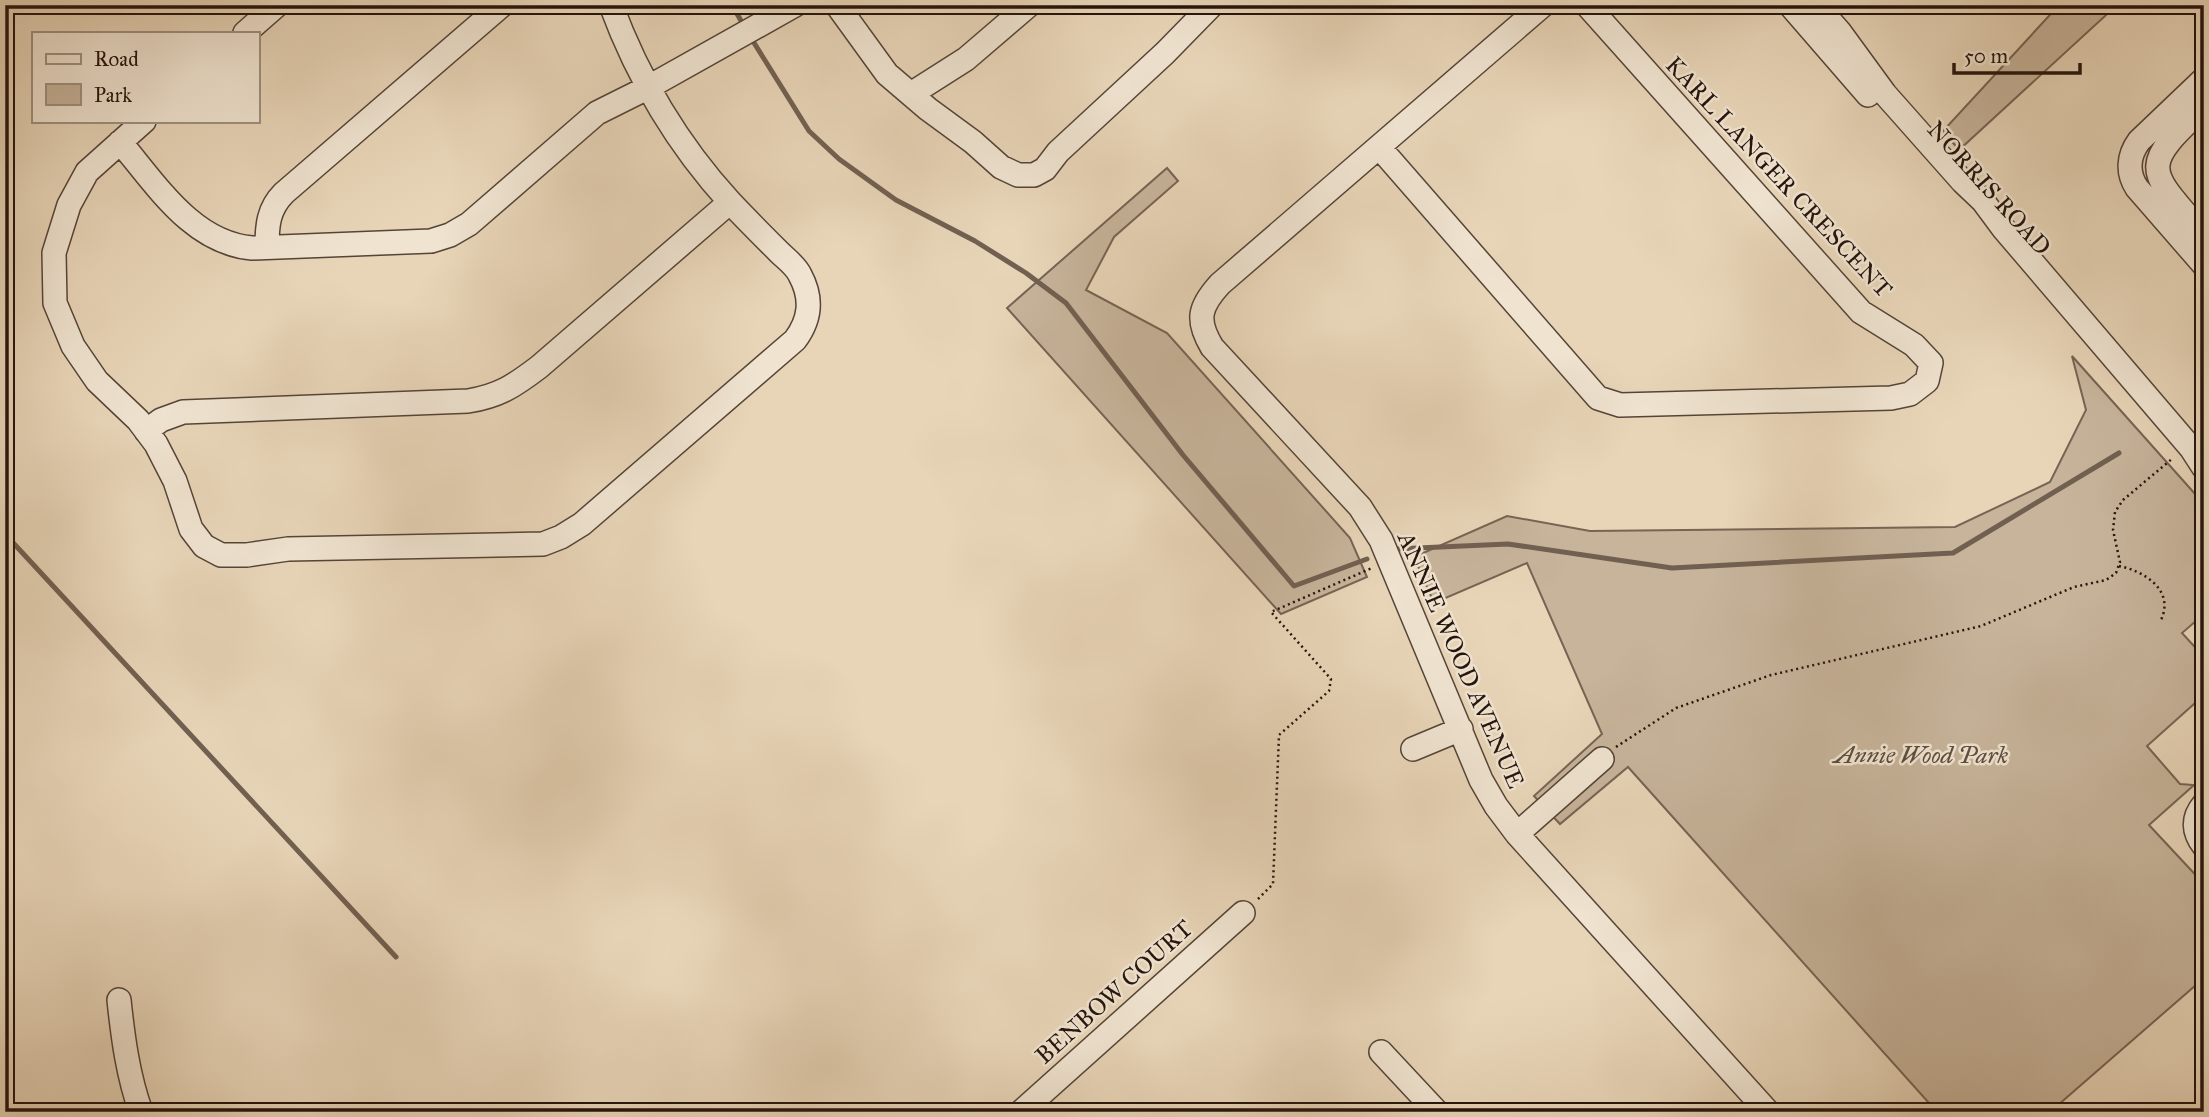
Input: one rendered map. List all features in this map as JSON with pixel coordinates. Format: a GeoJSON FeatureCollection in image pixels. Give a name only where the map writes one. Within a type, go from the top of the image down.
{"type":"FeatureCollection","features":[{"type":"Feature","properties":{"kind":"street"},"geometry":{"type":"LineString","coordinates":[[246,32],[277,5]]}},
{"type":"Feature","properties":{"kind":"street"},"geometry":{"type":"LineString","coordinates":[[267,247],[269,217],[280,197],[502,5]]}},
{"type":"Feature","properties":{"kind":"street"},"geometry":{"type":"LineString","coordinates":[[143,122],[87,173],[69,205],[54,253],[55,303],[73,346],[97,381],[138,420],[156,444],[175,481],[191,529],[204,546],[222,555],[247,555],[288,549],[543,544],[582,524],[795,340],[805,326],[808,305],[806,289],[799,272],[730,202],[677,134],[647,88],[611,5]]}},
{"type":"Feature","properties":{"kind":"street"},"geometry":{"type":"LineString","coordinates":[[120,142],[183,214],[202,231],[231,244],[267,247],[432,241],[469,224],[597,113],[795,5]]}},
{"type":"Feature","properties":{"kind":"street"},"geometry":{"type":"LineString","coordinates":[[837,5],[887,74],[1001,167],[1018,175],[1034,175],[1045,169],[1058,152],[1157,61],[1212,5]]}},
{"type":"Feature","properties":{"kind":"street"},"geometry":{"type":"LineString","coordinates":[[911,94],[966,59],[1029,5]]}},
{"type":"Feature","properties":{"kind":"street"},"geometry":{"type":"LineString","coordinates":[[1379,147],[1543,5]]}},
{"type":"Feature","properties":{"kind":"street","name":"KARL LANGER CRESCENT"},"geometry":{"type":"LineString","coordinates":[[1379,147],[1598,398],[1620,405],[1891,398],[1910,394],[1927,381],[1931,363],[1914,345],[1861,312],[1587,5]]}},
{"type":"Feature","properties":{"kind":"street","name":"NORRIS ROAD"},"geometry":{"type":"LineString","coordinates":[[1812,8],[1839,31],[1885,94],[1966,186],[1986,204],[2003,228],[2152,404],[2189,455],[2204,468]]}},
{"type":"Feature","properties":{"kind":"street","name":"NORRIS ROAD"},"geometry":{"type":"LineString","coordinates":[[1812,8],[1974,213],[2152,404]]}},
{"type":"Feature","properties":{"kind":"street"},"geometry":{"type":"LineString","coordinates":[[2161,201],[2157,172],[2161,151],[2196,104],[2204,79]]}},
{"type":"Feature","properties":{"kind":"street"},"geometry":{"type":"LineString","coordinates":[[2196,104],[2141,138],[2132,154],[2131,176],[2137,188],[2161,201],[2198,239],[2204,265]]}},
{"type":"Feature","properties":{"kind":"street"},"geometry":{"type":"LineString","coordinates":[[2141,138],[2161,151]]}},
{"type":"Feature","properties":{"kind":"street","name":"ANNIE WOOD AVENUE"},"geometry":{"type":"LineString","coordinates":[[1379,147],[1220,284],[1206,299],[1201,316],[1203,331],[1212,347],[1360,508],[1381,540],[1481,780],[1496,806],[1517,834],[1769,1112]]}},
{"type":"Feature","properties":{"kind":"street"},"geometry":{"type":"LineString","coordinates":[[146,431],[161,420],[183,412],[468,401],[491,397],[510,388],[539,367],[730,202]]}},
{"type":"Feature","properties":{"kind":"street"},"geometry":{"type":"LineString","coordinates":[[1413,749],[1461,729]]}},
{"type":"Feature","properties":{"kind":"street"},"geometry":{"type":"LineString","coordinates":[[1517,834],[1602,760]]}},
{"type":"Feature","properties":{"kind":"street"},"geometry":{"type":"LineString","coordinates":[[2204,804],[2197,812],[2194,824],[2196,835],[2204,846]]}},
{"type":"Feature","properties":{"kind":"street","name":"BENBOW COURT"},"geometry":{"type":"LineString","coordinates":[[1021,1112],[1243,913]]}},
{"type":"Feature","properties":{"kind":"street"},"geometry":{"type":"LineString","coordinates":[[119,1000],[123,1036],[141,1112]]}},
{"type":"Feature","properties":{"kind":"street"},"geometry":{"type":"LineString","coordinates":[[1381,1052],[1437,1112]]}},
{"type":"Feature","properties":{"kind":"path"},"geometry":{"type":"LineString","coordinates":[[1602,760],[1622,741],[1676,708],[1771,675],[1980,626],[2074,587],[2106,580],[2116,573],[2120,562],[2113,530],[2115,512],[2123,500],[2189,455]]}},
{"type":"Feature","properties":{"kind":"path"},"geometry":{"type":"LineString","coordinates":[[1243,913],[1273,884],[1279,735],[1329,691],[1331,679],[1271,612],[1352,575],[1390,561]]}},
{"type":"Feature","properties":{"kind":"path"},"geometry":{"type":"LineString","coordinates":[[2118,566],[2143,573],[2157,587],[2166,609],[2161,620]]}},
{"type":"Feature","properties":{"kind":"green space"},"geometry":{"type":"Polygon","coordinates":[[[2059,5],[2117,5],[1959,150],[1943,131],[2059,5]]]}},
{"type":"Feature","properties":{"kind":"green space"},"geometry":{"type":"Polygon","coordinates":[[[1167,168],[1178,181],[1114,237],[1086,290],[1167,333],[1350,538],[1367,577],[1281,614],[1007,308],[1167,168]]]}},
{"type":"Feature","properties":{"kind":"green space","name":"Annie Wood Park"},"geometry":{"type":"Polygon","coordinates":[[[2072,356],[2204,504],[2204,614],[2182,633],[2204,657],[2204,695],[2147,746],[2180,784],[2194,785],[2149,825],[2204,884],[2204,978],[2050,1112],[1937,1112],[1628,767],[1560,824],[1534,796],[1602,734],[1527,563],[1434,603],[1414,557],[1507,516],[1590,531],[1955,527],[2050,482],[2086,410],[2072,356]]]}},
{"type":"Feature","properties":{"kind":"waterway"},"geometry":{"type":"LineString","coordinates":[[732,5],[744,26]]}},
{"type":"Feature","properties":{"kind":"waterway"},"geometry":{"type":"LineString","coordinates":[[751,38],[809,131],[839,159],[896,200],[975,241],[1026,273],[1066,303],[1183,455],[1294,586],[1367,559]]}},
{"type":"Feature","properties":{"kind":"waterway"},"geometry":{"type":"LineString","coordinates":[[1395,549],[1508,544],[1672,568],[1953,553],[2119,453]]}},
{"type":"Feature","properties":{"kind":"waterway"},"geometry":{"type":"LineString","coordinates":[[5,534],[396,957]]}}]}
